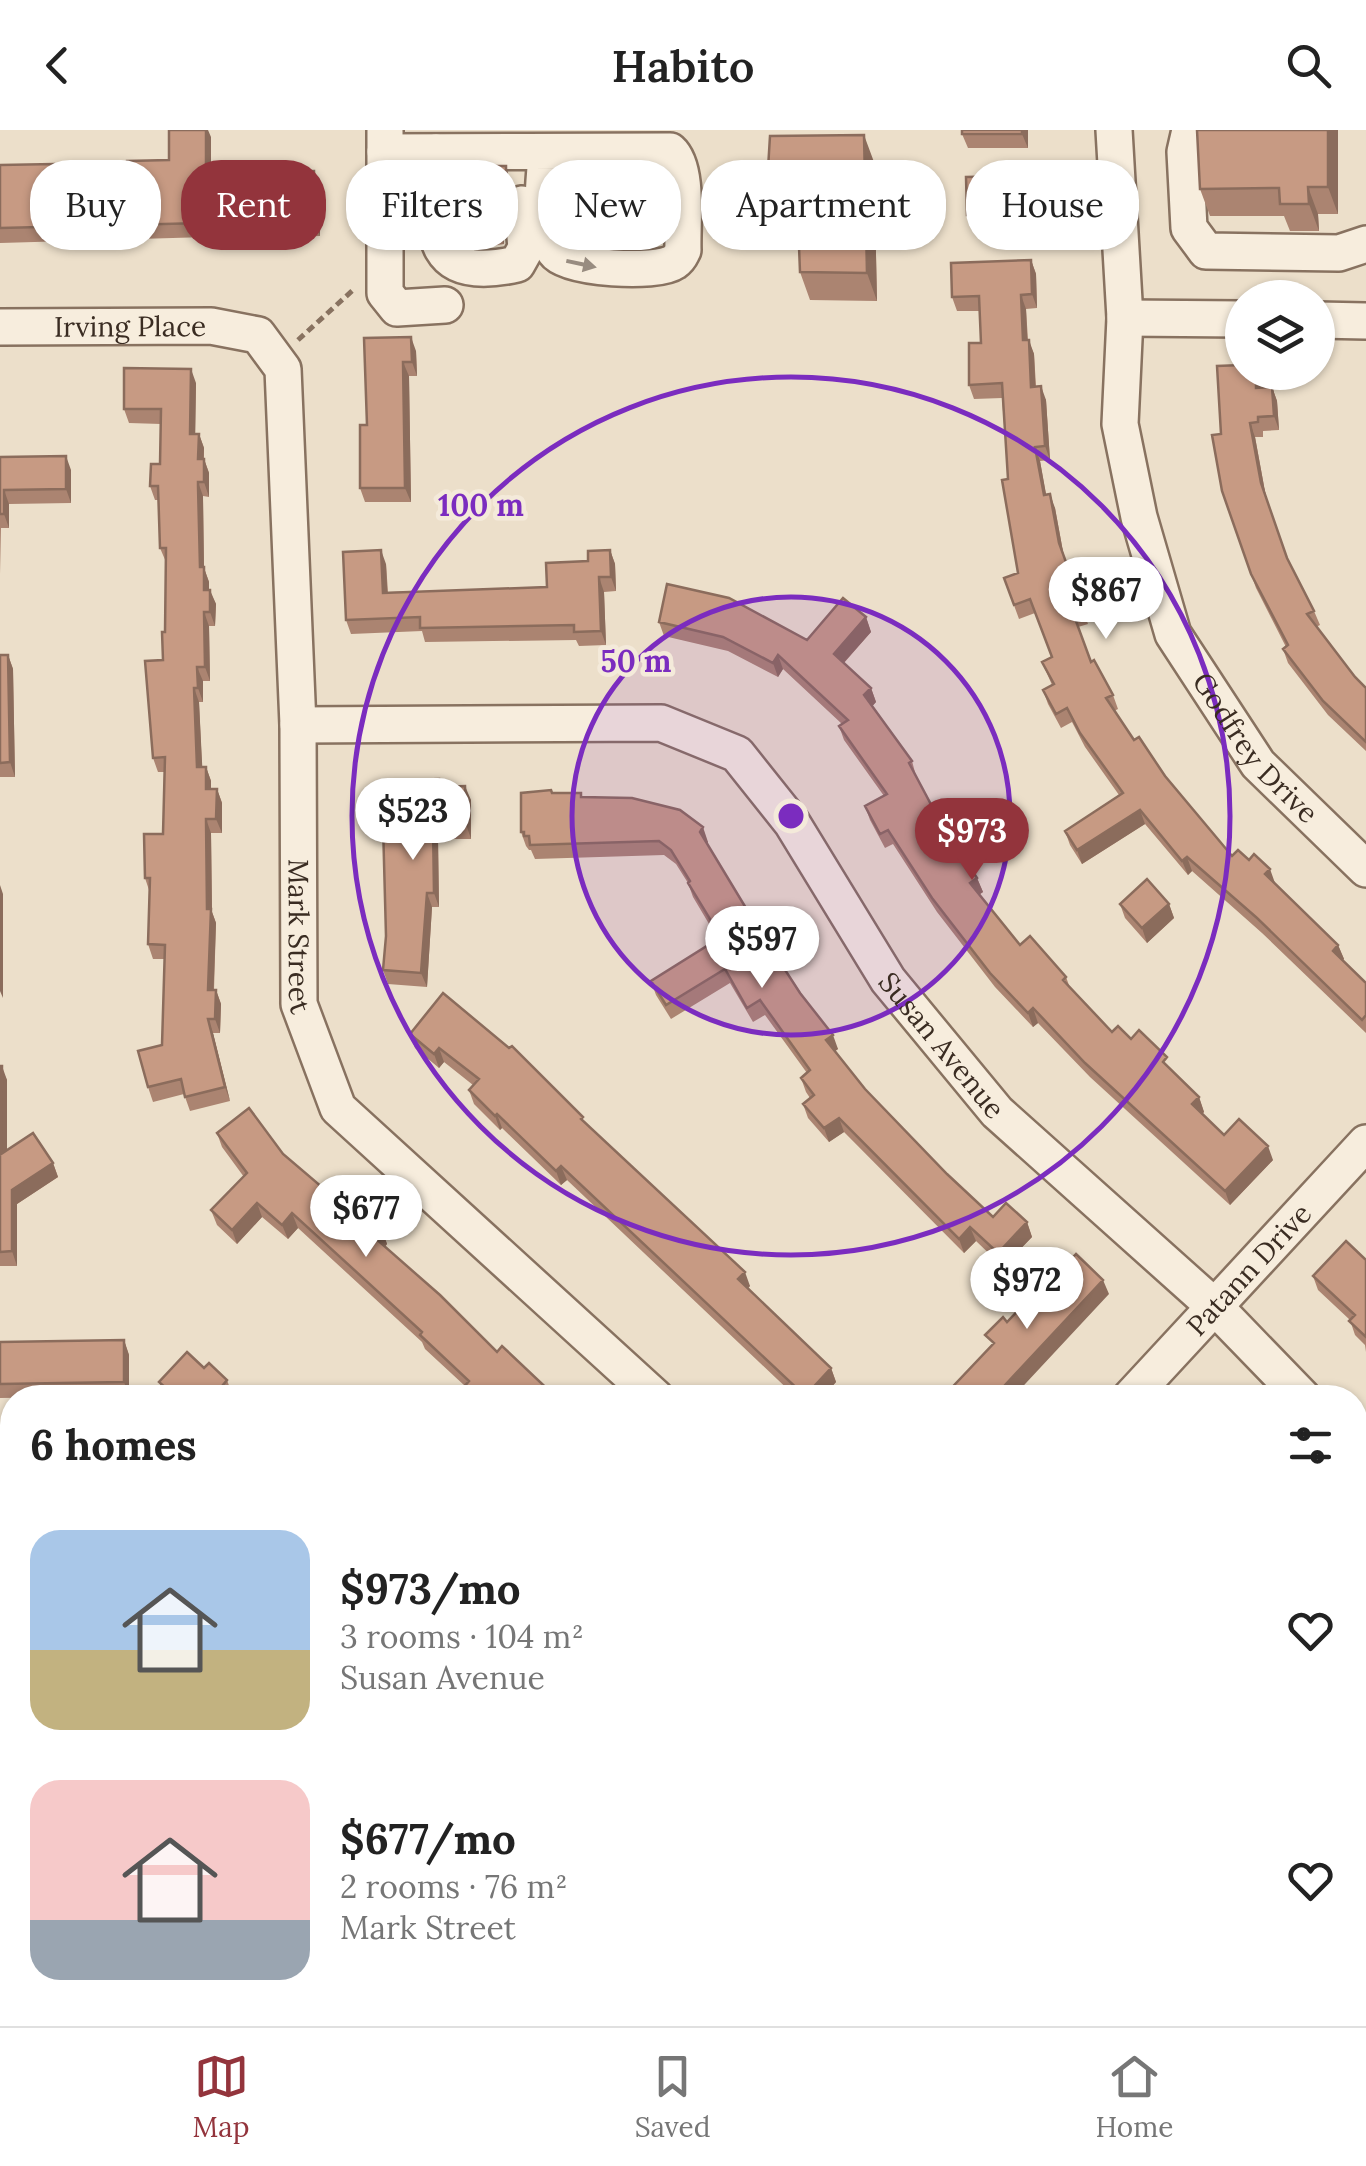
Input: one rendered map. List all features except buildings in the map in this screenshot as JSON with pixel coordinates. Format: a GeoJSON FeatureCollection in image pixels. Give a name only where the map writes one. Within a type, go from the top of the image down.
{"type":"FeatureCollection","features":[{"type":"Feature","properties":{"kind":"street","name":"Godfrey Drive"},"geometry":{"type":"LineString","coordinates":[[1114,130],[1125,318],[1120,424],[1139,517],[1173,634],[1258,764],[1366,868]]}},
{"type":"Feature","properties":{"kind":"street"},"geometry":{"type":"LineString","coordinates":[[1190,130],[1185,152],[1190,228],[1206,251],[1339,253],[1366,244]]}},
{"type":"Feature","properties":{"kind":"street"},"geometry":{"type":"LineString","coordinates":[[446,305],[396,308],[386,293],[385,141],[436,152],[670,151],[682,174],[683,250],[673,264],[663,267],[593,267],[557,256],[545,222],[533,152]]}},
{"type":"Feature","properties":{"kind":"street"},"geometry":{"type":"LineString","coordinates":[[436,152],[434,222],[444,254],[466,268],[517,264],[524,256],[533,152]]}},
{"type":"Feature","properties":{"kind":"street"},"geometry":{"type":"LineString","coordinates":[[1238,252],[1262,231],[1366,229]]}},
{"type":"Feature","properties":{"kind":"street"},"geometry":{"type":"LineString","coordinates":[[1125,318],[1225,319]]}},
{"type":"Feature","properties":{"kind":"street"},"geometry":{"type":"LineString","coordinates":[[1335,320],[1366,321]]}},
{"type":"Feature","properties":{"kind":"street","name":"Irving Place"},"geometry":{"type":"LineString","coordinates":[[0,328],[211,326],[258,334]]}},
{"type":"Feature","properties":{"kind":"street","name":"Mark Street"},"geometry":{"type":"LineString","coordinates":[[258,334],[283,369],[298,724],[298,1004],[338,1108],[642,1385]]}},
{"type":"Feature","properties":{"kind":"street","name":"Susan Avenue"},"geometry":{"type":"LineString","coordinates":[[298,724],[661,724],[736,754],[792,822],[888,980],[997,1112],[1216,1308],[1290,1385]]}},
{"type":"Feature","properties":{"kind":"street","name":"Patann Drive"},"geometry":{"type":"LineString","coordinates":[[1142,1385],[1366,1142]]}},
{"type":"Feature","properties":{"kind":"path"},"geometry":{"type":"LineString","coordinates":[[296,342],[360,284]]}}]}
